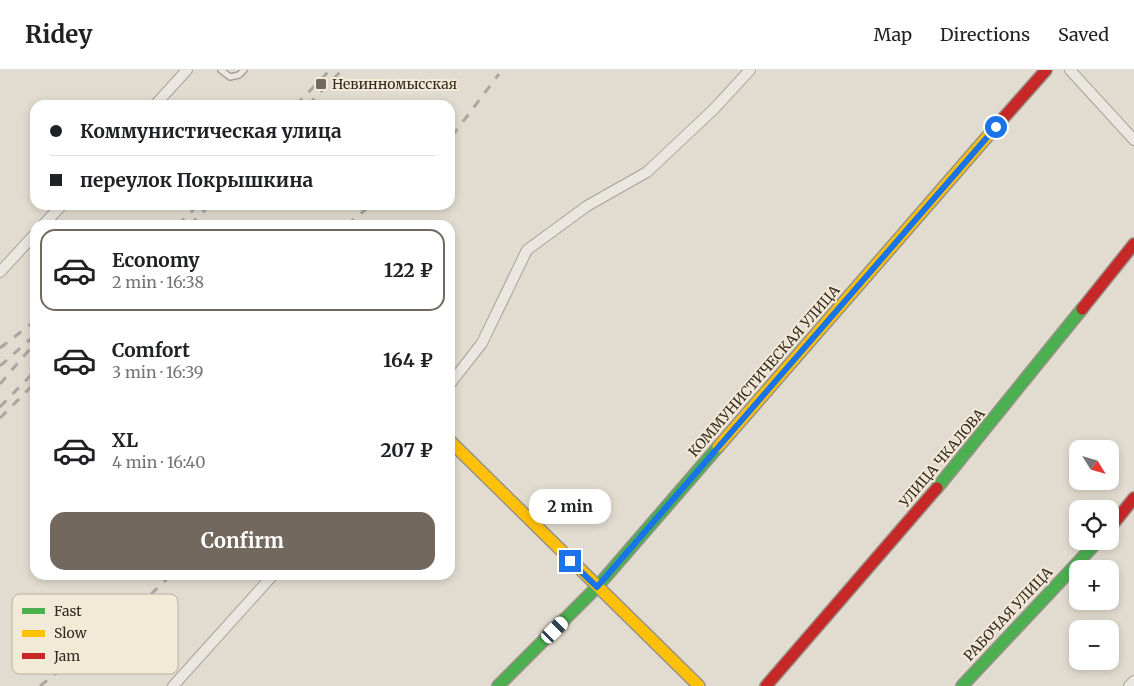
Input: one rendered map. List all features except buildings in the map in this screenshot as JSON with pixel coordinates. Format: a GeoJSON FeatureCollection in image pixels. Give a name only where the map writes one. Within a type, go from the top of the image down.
{"type":"FeatureCollection","features":[{"type":"Feature","properties":{"kind":"street"},"geometry":{"type":"LineString","coordinates":[[159,100],[187,70]]}},
{"type":"Feature","properties":{"kind":"street"},"geometry":{"type":"LineString","coordinates":[[455,378],[482,343],[527,250],[587,206],[647,172],[714,109],[750,70]]}},
{"type":"Feature","properties":{"kind":"street","name":"КОММУНИСТИЧЕСКАЯ УЛИЦА"},"geometry":{"type":"LineString","coordinates":[[498,686],[597,587],[957,170],[1046,70]]}},
{"type":"Feature","properties":{"kind":"street"},"geometry":{"type":"LineString","coordinates":[[1070,70],[1134,140]]}},
{"type":"Feature","properties":{"kind":"street"},"geometry":{"type":"LineString","coordinates":[[48,220],[57,210]]}},
{"type":"Feature","properties":{"kind":"street"},"geometry":{"type":"LineString","coordinates":[[0,272],[30,239]]}},
{"type":"Feature","properties":{"kind":"street","name":"УЛИЦА ЧКАЛОВА"},"geometry":{"type":"LineString","coordinates":[[766,686],[824,621],[1001,412],[1134,244]]}},
{"type":"Feature","properties":{"kind":"street"},"geometry":{"type":"LineString","coordinates":[[455,446],[699,686]]}},
{"type":"Feature","properties":{"kind":"street"},"geometry":{"type":"LineString","coordinates":[[1119,517],[1134,498]]}},
{"type":"Feature","properties":{"kind":"street","name":"РАБОЧАЯ УЛИЦА"},"geometry":{"type":"LineString","coordinates":[[962,686],[1090,550]]}},
{"type":"Feature","properties":{"kind":"street"},"geometry":{"type":"LineString","coordinates":[[173,686],[269,580]]}},
{"type":"Feature","properties":{"kind":"street"},"geometry":{"type":"LineString","coordinates":[[1129,686],[1134,681]]}},
{"type":"Feature","properties":{"kind":"lane"},"geometry":{"type":"LineString","coordinates":[[220,70],[230,77],[239,75],[244,70]]}},
{"type":"Feature","properties":{"kind":"railway"},"geometry":{"type":"LineString","coordinates":[[301,100],[330,70]]}},
{"type":"Feature","properties":{"kind":"railway"},"geometry":{"type":"LineString","coordinates":[[313,100],[342,70]]}},
{"type":"Feature","properties":{"kind":"railway"},"geometry":{"type":"LineString","coordinates":[[455,132],[499,74]]}},
{"type":"Feature","properties":{"kind":"railway"},"geometry":{"type":"LineString","coordinates":[[183,220],[193,210]]}},
{"type":"Feature","properties":{"kind":"railway"},"geometry":{"type":"LineString","coordinates":[[195,220],[205,210]]}},
{"type":"Feature","properties":{"kind":"railway"},"geometry":{"type":"LineString","coordinates":[[353,220],[365,210]]}},
{"type":"Feature","properties":{"kind":"railway"},"geometry":{"type":"LineString","coordinates":[[0,348],[30,325]]}},
{"type":"Feature","properties":{"kind":"railway"},"geometry":{"type":"LineString","coordinates":[[0,366],[30,339]]}},
{"type":"Feature","properties":{"kind":"railway"},"geometry":{"type":"LineString","coordinates":[[0,384],[30,349]]}},
{"type":"Feature","properties":{"kind":"railway"},"geometry":{"type":"LineString","coordinates":[[0,407],[30,376]]}},
{"type":"Feature","properties":{"kind":"railway"},"geometry":{"type":"LineString","coordinates":[[0,418],[30,388]]}},
{"type":"Feature","properties":{"kind":"railway"},"geometry":{"type":"LineString","coordinates":[[151,594],[166,580]]}},
{"type":"Feature","properties":{"kind":"railway"},"geometry":{"type":"LineString","coordinates":[[40,686],[55,674]]}},
{"type":"Feature","properties":{"kind":"traffic: fast"},"geometry":{"type":"LineString","coordinates":[[937,488],[1082,309]]}},
{"type":"Feature","properties":{"kind":"traffic: fast"},"geometry":{"type":"LineString","coordinates":[[498,686],[597,587],[718,447]]}},
{"type":"Feature","properties":{"kind":"traffic: fast"},"geometry":{"type":"LineString","coordinates":[[962,686],[1090,550]]}},
{"type":"Feature","properties":{"kind":"traffic: slow"},"geometry":{"type":"LineString","coordinates":[[718,447],[1000,122]]}},
{"type":"Feature","properties":{"kind":"traffic: slow"},"geometry":{"type":"LineString","coordinates":[[455,446],[699,686]]}},
{"type":"Feature","properties":{"kind":"traffic: jam"},"geometry":{"type":"LineString","coordinates":[[1000,122],[1046,70]]}},
{"type":"Feature","properties":{"kind":"traffic: jam"},"geometry":{"type":"LineString","coordinates":[[1082,309],[1134,244]]}},
{"type":"Feature","properties":{"kind":"traffic: jam"},"geometry":{"type":"LineString","coordinates":[[766,686],[937,488]]}},
{"type":"Feature","properties":{"kind":"traffic: jam"},"geometry":{"type":"LineString","coordinates":[[1119,517],[1134,498]]}},
{"type":"Feature","properties":{"kind":"place","name":"Невинномысская"},"geometry":{"type":"Point","coordinates":[321,84]}},
{"type":"Feature","properties":{"kind":"route"},"geometry":{"type":"LineString","coordinates":[[570,561],[597,587],[996,127]]}}]}
